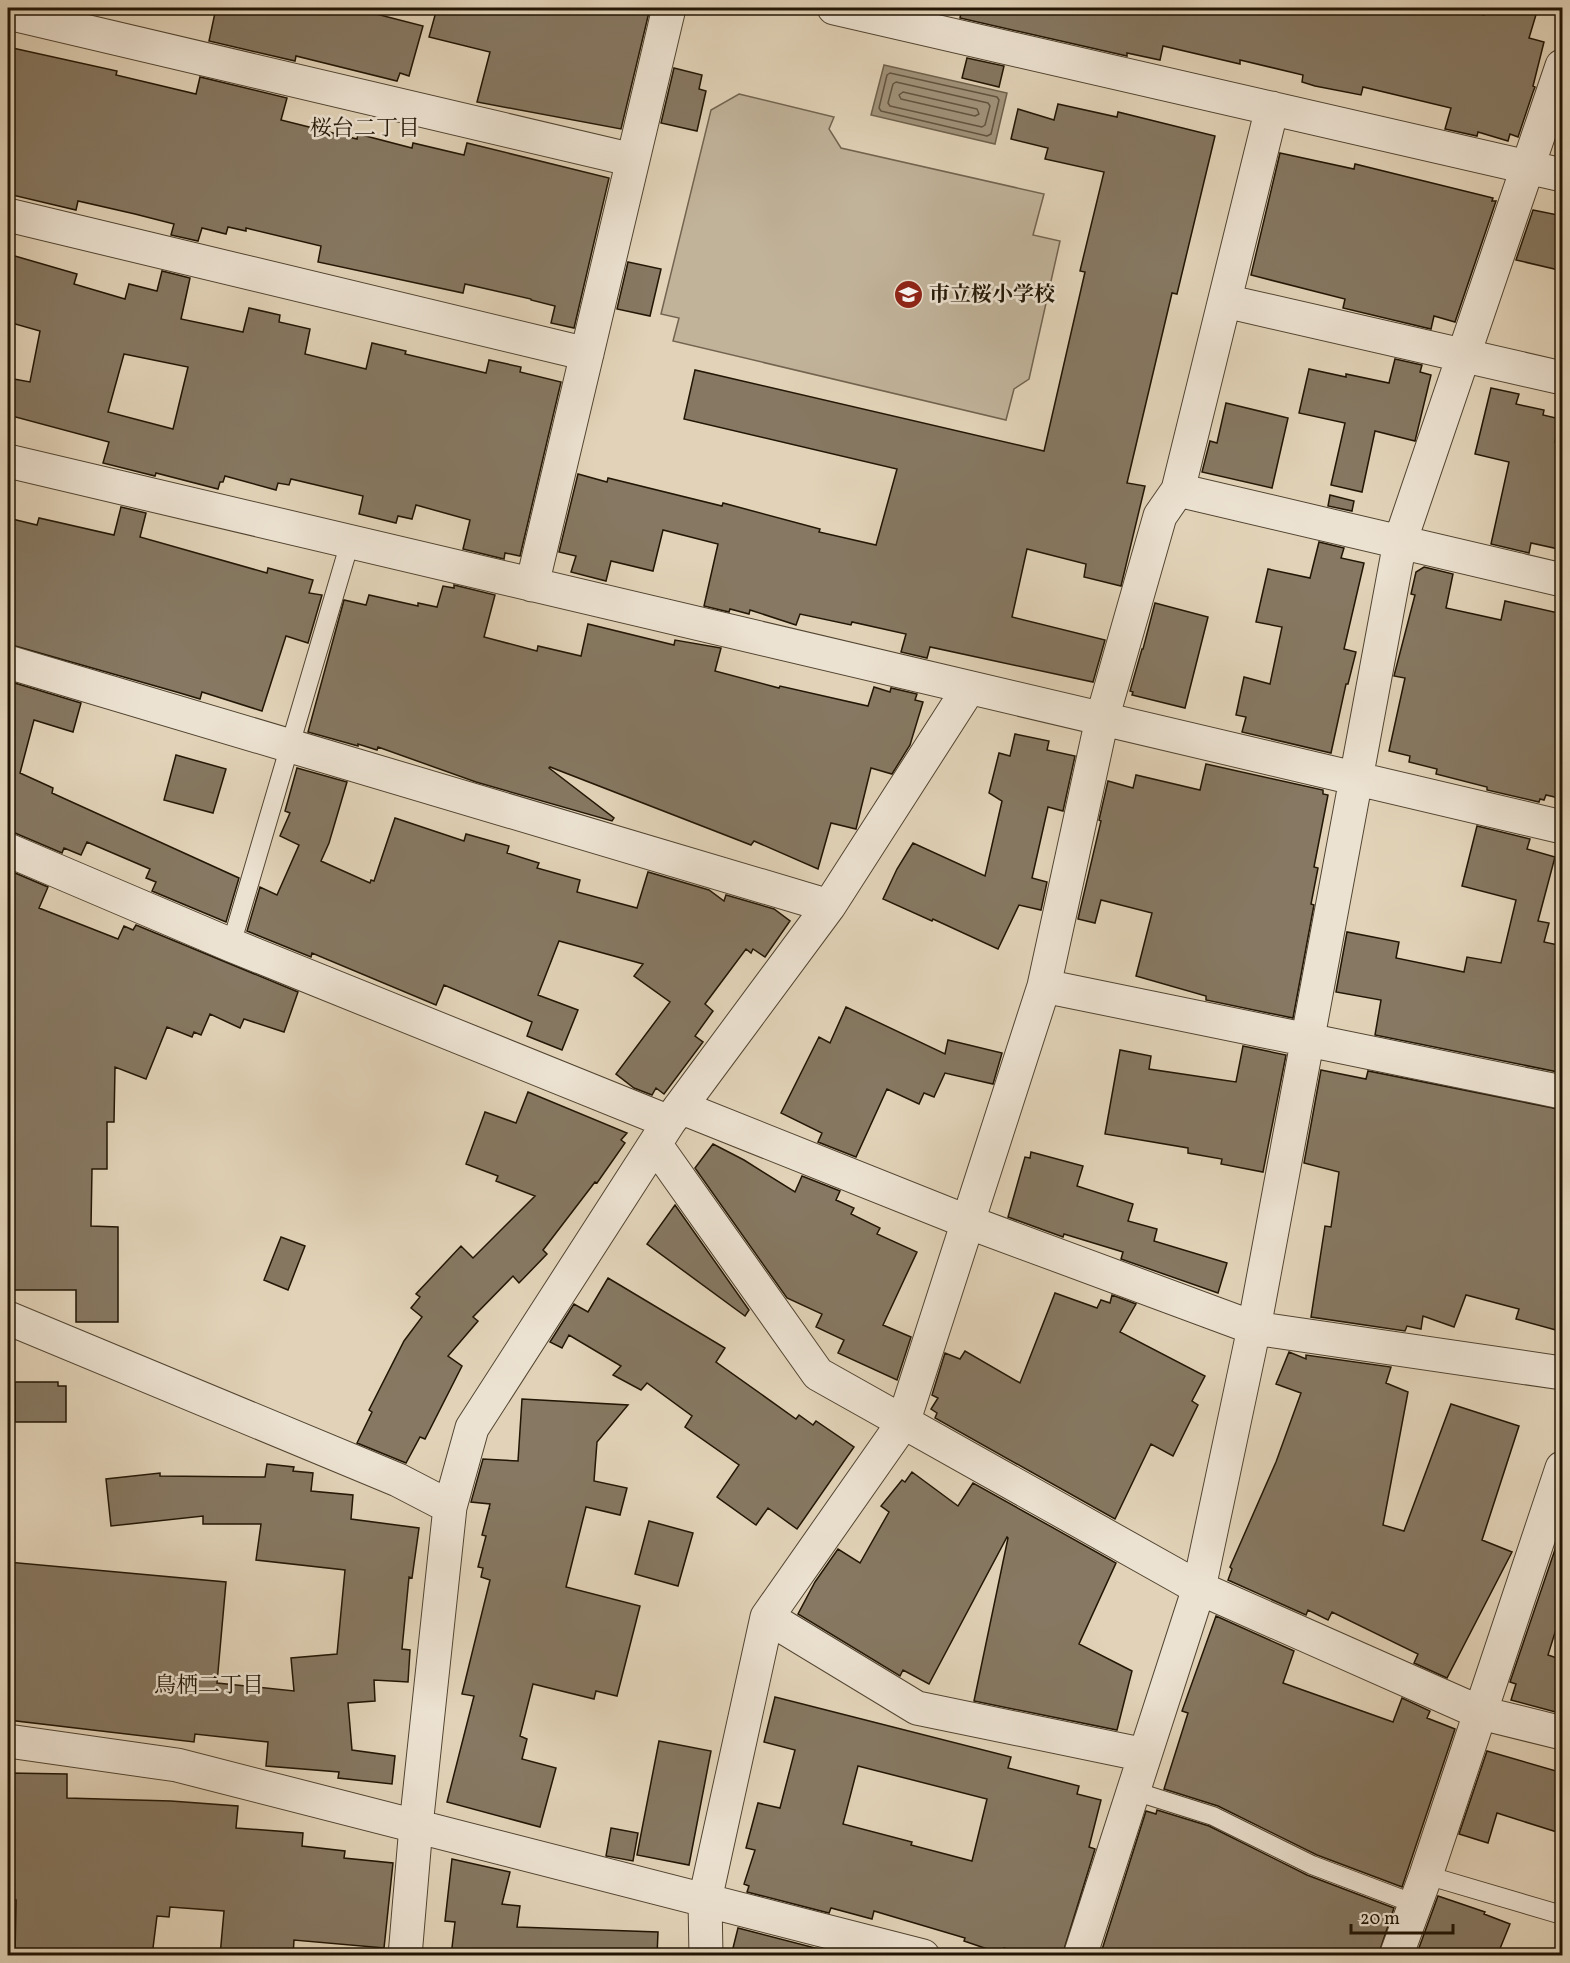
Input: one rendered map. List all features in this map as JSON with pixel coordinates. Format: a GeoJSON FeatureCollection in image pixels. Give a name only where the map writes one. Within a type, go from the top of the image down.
{"type":"FeatureCollection","features":[{"type":"Feature","properties":{"kind":"street"},"geometry":{"type":"LineString","coordinates":[[532,585],[669,8]]}},
{"type":"Feature","properties":{"kind":"street"},"geometry":{"type":"LineString","coordinates":[[834,8],[1563,175]]}},
{"type":"Feature","properties":{"kind":"street"},"geometry":{"type":"LineString","coordinates":[[8,13],[633,160]]}},
{"type":"Feature","properties":{"kind":"street"},"geometry":{"type":"LineString","coordinates":[[1080,1956],[1199,1588],[1254,1328],[1400,542],[1563,66]]}},
{"type":"Feature","properties":{"kind":"street"},"geometry":{"type":"LineString","coordinates":[[706,1956],[705,1900],[766,1617],[903,1423],[1044,986],[1102,719],[1160,516],[1178,490],[1272,108]]}},
{"type":"Feature","properties":{"kind":"street"},"geometry":{"type":"LineString","coordinates":[[8,215],[587,354]]}},
{"type":"Feature","properties":{"kind":"street"},"geometry":{"type":"LineString","coordinates":[[1225,301],[1563,378]]}},
{"type":"Feature","properties":{"kind":"street"},"geometry":{"type":"LineString","coordinates":[[8,461],[1563,828]]}},
{"type":"Feature","properties":{"kind":"street"},"geometry":{"type":"LineString","coordinates":[[1178,490],[1563,580]]}},
{"type":"Feature","properties":{"kind":"street"},"geometry":{"type":"LineString","coordinates":[[8,662],[829,906]]}},
{"type":"Feature","properties":{"kind":"street"},"geometry":{"type":"LineString","coordinates":[[405,1956],[416,1826],[450,1507],[472,1428],[668,1124],[829,906],[969,688]]}},
{"type":"Feature","properties":{"kind":"street"},"geometry":{"type":"LineString","coordinates":[[8,850],[231,945],[668,1124],[968,1222],[1254,1328],[1563,1373]]}},
{"type":"Feature","properties":{"kind":"street"},"geometry":{"type":"LineString","coordinates":[[1044,986],[1563,1092]]}},
{"type":"Feature","properties":{"kind":"street"},"geometry":{"type":"LineString","coordinates":[[668,1124],[818,1374],[1199,1588],[1481,1713],[1563,1733]]}},
{"type":"Feature","properties":{"kind":"street"},"geometry":{"type":"LineString","coordinates":[[8,1318],[398,1480],[450,1507]]}},
{"type":"Feature","properties":{"kind":"street"},"geometry":{"type":"LineString","coordinates":[[1396,1956],[1421,1890],[1563,1468]]}},
{"type":"Feature","properties":{"kind":"street"},"geometry":{"type":"LineString","coordinates":[[766,1617],[917,1708],[1145,1755]]}},
{"type":"Feature","properties":{"kind":"street"},"geometry":{"type":"LineString","coordinates":[[8,1741],[177,1765],[923,1956]]}},
{"type":"Feature","properties":{"kind":"lane"},"geometry":{"type":"LineString","coordinates":[[231,945],[350,542]]}},
{"type":"Feature","properties":{"kind":"lane"},"geometry":{"type":"LineString","coordinates":[[1134,1791],[1213,1816],[1312,1865],[1421,1890],[1563,1915]]}},
{"type":"Feature","properties":{"kind":"shaded area"},"geometry":{"type":"Polygon","coordinates":[[[739,94],[834,117],[829,129],[841,148],[1044,194],[1033,235],[1060,241],[1029,379],[1014,389],[1006,420],[673,341],[679,318],[661,314],[711,110],[739,94]]]}},
{"type":"Feature","properties":{"kind":"water"},"geometry":{"type":"Polygon","coordinates":[[[884,65],[1007,93],[995,144],[871,115],[884,65]]]}},
{"type":"Feature","properties":{"kind":"building"},"geometry":{"type":"Polygon","coordinates":[[[216,8],[353,8],[423,26],[409,76],[400,73],[397,81],[296,56],[295,61],[209,41],[216,8]]]}},
{"type":"Feature","properties":{"kind":"building"},"geometry":{"type":"Polygon","coordinates":[[[437,8],[650,8],[621,129],[477,102],[490,52],[429,37],[437,8]]]}},
{"type":"Feature","properties":{"kind":"building"},"geometry":{"type":"Polygon","coordinates":[[[962,8],[1456,8],[1484,15],[1486,8],[1538,8],[1529,38],[1544,42],[1533,86],[1535,87],[1518,137],[1510,134],[1508,141],[1478,132],[1477,136],[1445,129],[1451,108],[1363,87],[1361,95],[1315,86],[1302,82],[1303,75],[1240,60],[1240,64],[1163,46],[1160,60],[1127,53],[1127,56],[960,18],[962,8]]]}},
{"type":"Feature","properties":{"kind":"building"},"geometry":{"type":"Polygon","coordinates":[[[8,47],[117,71],[116,75],[196,94],[200,77],[287,98],[281,120],[357,139],[358,134],[412,148],[413,143],[464,155],[467,143],[609,178],[574,328],[551,323],[555,306],[465,284],[463,293],[318,262],[321,246],[246,228],[246,231],[228,227],[226,234],[202,228],[198,241],[171,235],[174,224],[135,214],[78,201],[76,210],[8,194],[8,47]]]}},
{"type":"Feature","properties":{"kind":"building"},"geometry":{"type":"Polygon","coordinates":[[[967,58],[1004,66],[999,87],[962,78],[967,58]]]}},
{"type":"Feature","properties":{"kind":"building"},"geometry":{"type":"Polygon","coordinates":[[[674,68],[702,75],[699,89],[706,91],[697,131],[661,123],[674,68]]]}},
{"type":"Feature","properties":{"kind":"building"},"geometry":{"type":"Polygon","coordinates":[[[1058,104],[1117,117],[1118,112],[1215,136],[1177,294],[1172,293],[1127,483],[1145,486],[1121,586],[1084,577],[1086,564],[1027,549],[1012,617],[1105,640],[1093,682],[930,647],[927,658],[901,652],[906,634],[852,622],[851,625],[800,614],[796,625],[750,610],[749,614],[704,606],[718,544],[663,530],[653,571],[611,561],[606,581],[571,572],[576,556],[559,552],[578,474],[607,482],[608,478],[722,506],[723,503],[820,529],[819,532],[876,545],[897,469],[684,419],[695,370],[1044,451],[1085,272],[1080,271],[1104,172],[1045,159],[1048,148],[1011,139],[1018,109],[1054,120],[1058,104]]]}},
{"type":"Feature","properties":{"kind":"building"},"geometry":{"type":"Polygon","coordinates":[[[1280,153],[1354,169],[1355,164],[1493,198],[1492,201],[1496,201],[1455,322],[1434,316],[1431,329],[1343,308],[1345,299],[1251,275],[1280,153]]]}},
{"type":"Feature","properties":{"kind":"building"},"geometry":{"type":"Polygon","coordinates":[[[1533,210],[1563,216],[1563,271],[1516,260],[1533,210]]]}},
{"type":"Feature","properties":{"kind":"building"},"geometry":{"type":"Polygon","coordinates":[[[8,254],[77,274],[74,284],[125,299],[129,284],[157,291],[162,271],[190,278],[181,319],[243,332],[249,308],[280,315],[279,322],[310,329],[305,354],[366,369],[372,343],[406,351],[405,354],[486,373],[489,360],[521,367],[520,372],[561,382],[520,556],[505,553],[504,559],[463,549],[470,520],[416,505],[412,519],[398,516],[396,523],[359,514],[363,496],[291,479],[289,485],[278,483],[276,490],[225,476],[218,489],[156,473],[155,476],[103,463],[109,442],[8,415],[8,378],[30,382],[40,331],[8,322],[8,254]],[[124,354],[108,412],[173,429],[188,367],[124,354]]]}},
{"type":"Feature","properties":{"kind":"building"},"geometry":{"type":"Polygon","coordinates":[[[628,262],[661,269],[650,316],[617,309],[628,262]]]}},
{"type":"Feature","properties":{"kind":"building"},"geometry":{"type":"Polygon","coordinates":[[[1395,359],[1422,365],[1420,372],[1431,375],[1415,441],[1375,431],[1362,492],[1331,485],[1345,423],[1299,413],[1309,369],[1389,383],[1395,359]]]}},
{"type":"Feature","properties":{"kind":"building"},"geometry":{"type":"Polygon","coordinates":[[[1491,388],[1519,394],[1516,404],[1544,410],[1543,415],[1560,419],[1555,442],[1563,443],[1563,550],[1531,543],[1529,553],[1491,544],[1509,462],[1475,454],[1491,388]]]}},
{"type":"Feature","properties":{"kind":"building"},"geometry":{"type":"Polygon","coordinates":[[[1226,403],[1288,418],[1272,488],[1202,472],[1210,441],[1217,443],[1226,403]]]}},
{"type":"Feature","properties":{"kind":"building"},"geometry":{"type":"Polygon","coordinates":[[[1330,495],[1354,501],[1352,511],[1328,506],[1330,495]]]}},
{"type":"Feature","properties":{"kind":"building"},"geometry":{"type":"Polygon","coordinates":[[[121,507],[146,513],[140,537],[267,573],[268,568],[313,580],[309,593],[322,595],[308,643],[286,636],[262,711],[202,692],[200,699],[8,644],[8,518],[37,525],[39,518],[114,535],[121,507]]]}},
{"type":"Feature","properties":{"kind":"building"},"geometry":{"type":"Polygon","coordinates":[[[1319,542],[1344,548],[1341,558],[1364,563],[1344,649],[1356,652],[1348,684],[1346,684],[1331,753],[1242,732],[1246,717],[1236,715],[1244,677],[1270,684],[1282,627],[1256,622],[1268,569],[1310,578],[1319,542]]]}},
{"type":"Feature","properties":{"kind":"building"},"geometry":{"type":"Polygon","coordinates":[[[1424,567],[1453,574],[1446,608],[1501,620],[1505,601],[1563,614],[1563,799],[1546,795],[1544,800],[1540,799],[1539,802],[1487,790],[1487,787],[1436,774],[1437,769],[1409,762],[1410,756],[1389,751],[1405,678],[1394,676],[1415,595],[1411,594],[1416,572],[1424,567]]]}},
{"type":"Feature","properties":{"kind":"building"},"geometry":{"type":"Polygon","coordinates":[[[454,585],[495,595],[484,637],[537,651],[538,646],[581,656],[588,624],[674,645],[675,640],[721,648],[715,671],[779,688],[780,686],[868,706],[874,687],[890,692],[891,688],[917,694],[915,700],[923,702],[910,745],[892,774],[871,768],[856,829],[831,823],[818,869],[754,841],[751,845],[550,767],[614,818],[612,821],[476,782],[378,747],[377,750],[358,744],[358,746],[308,732],[344,600],[366,605],[369,595],[418,606],[418,603],[437,607],[443,586],[454,588],[454,585]]]}},
{"type":"Feature","properties":{"kind":"building"},"geometry":{"type":"Polygon","coordinates":[[[1155,603],[1208,617],[1185,708],[1132,695],[1133,692],[1130,691],[1155,603]]]}},
{"type":"Feature","properties":{"kind":"building"},"geometry":{"type":"Polygon","coordinates":[[[8,681],[81,703],[73,732],[34,720],[20,773],[53,788],[52,793],[239,878],[226,922],[152,891],[156,882],[146,878],[150,869],[87,842],[81,855],[64,848],[62,853],[8,832],[8,800],[13,787],[8,786],[8,681]]]}},
{"type":"Feature","properties":{"kind":"building"},"geometry":{"type":"Polygon","coordinates":[[[1015,734],[1049,741],[1047,750],[1075,756],[1063,811],[1048,807],[1032,878],[1047,882],[1041,910],[1019,905],[998,949],[883,899],[897,869],[913,843],[985,876],[1002,801],[989,793],[999,753],[1010,756],[1015,734]]]}},
{"type":"Feature","properties":{"kind":"building"},"geometry":{"type":"Polygon","coordinates":[[[176,755],[226,769],[213,813],[164,800],[176,755]]]}},
{"type":"Feature","properties":{"kind":"building"},"geometry":{"type":"Polygon","coordinates":[[[1206,764],[1323,790],[1323,794],[1328,795],[1314,867],[1318,868],[1311,904],[1314,905],[1293,1018],[1206,1000],[1206,996],[1136,976],[1152,913],[1101,900],[1095,923],[1078,919],[1108,781],[1133,788],[1136,775],[1200,790],[1206,764]]]}},
{"type":"Feature","properties":{"kind":"building"},"geometry":{"type":"Polygon","coordinates":[[[297,768],[347,782],[329,843],[321,861],[370,883],[371,880],[374,881],[395,818],[464,841],[466,834],[509,846],[507,853],[539,863],[537,868],[580,880],[577,892],[637,908],[648,872],[709,890],[724,901],[726,895],[774,909],[790,921],[765,957],[753,949],[751,953],[746,949],[705,1004],[713,1011],[695,1036],[703,1042],[664,1094],[656,1088],[652,1095],[634,1088],[616,1074],[670,1002],[634,976],[643,964],[559,941],[538,995],[578,1010],[562,1050],[527,1036],[532,1022],[444,985],[436,1005],[312,953],[311,957],[247,931],[260,887],[277,895],[299,845],[280,836],[290,813],[285,811],[297,768]]]}},
{"type":"Feature","properties":{"kind":"building"},"geometry":{"type":"Polygon","coordinates":[[[1477,826],[1530,839],[1527,849],[1555,857],[1538,921],[1549,923],[1544,942],[1563,946],[1563,1073],[1375,1035],[1381,1000],[1336,992],[1347,932],[1399,942],[1396,958],[1464,972],[1467,957],[1501,963],[1516,900],[1462,886],[1477,826]]]}},
{"type":"Feature","properties":{"kind":"building"},"geometry":{"type":"Polygon","coordinates":[[[8,870],[48,887],[39,908],[118,939],[124,926],[133,930],[136,925],[298,992],[284,1032],[244,1019],[240,1028],[210,1014],[201,1035],[194,1032],[192,1037],[167,1027],[146,1079],[115,1067],[114,1122],[107,1122],[107,1169],[92,1169],[91,1226],[118,1227],[118,1322],[76,1322],[76,1290],[8,1290],[8,870]]]}},
{"type":"Feature","properties":{"kind":"building"},"geometry":{"type":"Polygon","coordinates":[[[846,1007],[945,1054],[948,1040],[1002,1053],[993,1084],[945,1073],[934,1097],[924,1093],[919,1104],[887,1089],[856,1157],[818,1142],[822,1133],[781,1113],[819,1037],[830,1043],[846,1007]]]}},
{"type":"Feature","properties":{"kind":"building"},"geometry":{"type":"Polygon","coordinates":[[[1243,1046],[1286,1055],[1263,1172],[1221,1164],[1222,1159],[1188,1153],[1188,1148],[1105,1134],[1120,1050],[1151,1056],[1149,1069],[1236,1082],[1243,1046]]]}},
{"type":"Feature","properties":{"kind":"building"},"geometry":{"type":"Polygon","coordinates":[[[1321,1070],[1366,1079],[1368,1071],[1563,1110],[1563,1332],[1516,1319],[1519,1309],[1466,1295],[1454,1327],[1423,1316],[1421,1329],[1407,1326],[1405,1331],[1311,1317],[1325,1226],[1331,1227],[1339,1172],[1304,1163],[1321,1070]]]}},
{"type":"Feature","properties":{"kind":"building"},"geometry":{"type":"Polygon","coordinates":[[[528,1092],[627,1133],[621,1140],[625,1143],[597,1183],[595,1182],[543,1250],[547,1254],[519,1283],[513,1276],[473,1317],[478,1321],[448,1356],[462,1366],[425,1439],[420,1437],[406,1463],[357,1443],[372,1412],[369,1410],[404,1341],[422,1317],[411,1308],[420,1297],[416,1294],[461,1246],[473,1258],[535,1196],[496,1181],[498,1176],[466,1164],[485,1112],[516,1123],[528,1092]]]}},
{"type":"Feature","properties":{"kind":"building"},"geometry":{"type":"Polygon","coordinates":[[[713,1144],[744,1160],[795,1192],[802,1176],[840,1191],[836,1200],[854,1208],[851,1214],[880,1228],[877,1234],[917,1252],[883,1325],[911,1337],[897,1380],[838,1353],[844,1340],[816,1327],[822,1314],[787,1298],[695,1168],[713,1144]]]}},
{"type":"Feature","properties":{"kind":"building"},"geometry":{"type":"Polygon","coordinates":[[[1031,1152],[1083,1166],[1077,1186],[1133,1204],[1128,1221],[1157,1229],[1154,1241],[1227,1263],[1218,1293],[1121,1259],[1123,1252],[1064,1234],[1063,1237],[1008,1217],[1025,1157],[1030,1158],[1031,1152]]]}},
{"type":"Feature","properties":{"kind":"building"},"geometry":{"type":"Polygon","coordinates":[[[675,1205],[749,1310],[745,1316],[647,1244],[675,1205]]]}},
{"type":"Feature","properties":{"kind":"building"},"geometry":{"type":"Polygon","coordinates":[[[281,1237],[305,1246],[288,1290],[264,1280],[281,1237]]]}},
{"type":"Feature","properties":{"kind":"building"},"geometry":{"type":"Polygon","coordinates":[[[608,1278],[725,1348],[716,1362],[796,1419],[799,1415],[813,1425],[816,1421],[854,1447],[797,1529],[768,1508],[756,1525],[717,1497],[739,1465],[685,1427],[692,1416],[647,1383],[641,1390],[613,1375],[621,1366],[569,1335],[562,1348],[550,1342],[574,1304],[588,1312],[608,1278]]]}},
{"type":"Feature","properties":{"kind":"building"},"geometry":{"type":"Polygon","coordinates":[[[1055,1293],[1097,1308],[1101,1300],[1110,1303],[1112,1295],[1136,1304],[1120,1332],[1205,1376],[1192,1401],[1198,1405],[1173,1456],[1151,1444],[1115,1519],[935,1418],[937,1413],[931,1409],[938,1398],[932,1395],[945,1353],[960,1359],[965,1351],[1020,1383],[1055,1293]]]}},
{"type":"Feature","properties":{"kind":"building"},"geometry":{"type":"Polygon","coordinates":[[[1289,1352],[1306,1359],[1306,1355],[1391,1367],[1386,1383],[1408,1392],[1383,1525],[1404,1531],[1451,1404],[1519,1426],[1482,1540],[1512,1552],[1447,1678],[1414,1663],[1418,1654],[1332,1612],[1328,1620],[1308,1610],[1306,1615],[1228,1580],[1232,1569],[1230,1567],[1276,1462],[1301,1393],[1276,1384],[1289,1352]]]}},
{"type":"Feature","properties":{"kind":"building"},"geometry":{"type":"Polygon","coordinates":[[[15,1382],[58,1382],[58,1386],[66,1386],[66,1422],[15,1422],[15,1382]]]}},
{"type":"Feature","properties":{"kind":"building"},"geometry":{"type":"Polygon","coordinates":[[[522,1399],[628,1405],[597,1442],[594,1481],[627,1488],[620,1515],[586,1507],[566,1587],[640,1606],[617,1696],[596,1691],[594,1699],[533,1684],[520,1736],[527,1739],[522,1759],[556,1768],[540,1827],[447,1802],[474,1696],[462,1694],[490,1580],[481,1577],[483,1568],[478,1567],[486,1536],[482,1535],[490,1504],[471,1502],[483,1459],[518,1461],[522,1399]]]}},
{"type":"Feature","properties":{"kind":"building"},"geometry":{"type":"Polygon","coordinates":[[[267,1464],[294,1467],[293,1471],[313,1473],[311,1491],[353,1495],[351,1519],[419,1528],[412,1578],[409,1577],[402,1649],[410,1650],[408,1682],[374,1680],[375,1701],[348,1703],[352,1750],[395,1756],[392,1784],[338,1778],[339,1772],[266,1766],[268,1742],[195,1734],[194,1742],[8,1720],[8,1562],[226,1582],[217,1683],[294,1691],[291,1658],[337,1654],[345,1570],[256,1560],[261,1524],[203,1524],[203,1516],[111,1526],[106,1479],[160,1473],[160,1476],[265,1477],[267,1464]]]}},
{"type":"Feature","properties":{"kind":"building"},"geometry":{"type":"Polygon","coordinates":[[[912,1472],[958,1506],[973,1483],[1116,1563],[1079,1644],[1132,1671],[1117,1730],[974,1701],[1007,1537],[929,1684],[903,1670],[900,1676],[798,1614],[815,1582],[838,1549],[860,1563],[889,1512],[881,1506],[902,1480],[905,1482],[912,1472]]]}},
{"type":"Feature","properties":{"kind":"building"},"geometry":{"type":"Polygon","coordinates":[[[649,1521],[693,1533],[678,1586],[635,1574],[649,1521]]]}},
{"type":"Feature","properties":{"kind":"building"},"geometry":{"type":"Polygon","coordinates":[[[1563,1526],[1563,1607],[1548,1655],[1563,1660],[1563,1714],[1511,1700],[1516,1684],[1510,1682],[1563,1526]]]}},
{"type":"Feature","properties":{"kind":"building"},"geometry":{"type":"Polygon","coordinates":[[[1216,1616],[1294,1651],[1283,1683],[1393,1722],[1402,1698],[1430,1711],[1427,1718],[1455,1729],[1402,1887],[1317,1855],[1218,1806],[1164,1789],[1188,1713],[1182,1711],[1216,1616]]]}},
{"type":"Feature","properties":{"kind":"building"},"geometry":{"type":"Polygon","coordinates":[[[775,1697],[1011,1757],[1008,1768],[1079,1786],[1077,1794],[1101,1800],[1089,1847],[1095,1849],[1062,1956],[1027,1956],[1004,1948],[1002,1954],[964,1941],[965,1938],[874,1911],[872,1919],[831,1908],[829,1913],[747,1892],[749,1886],[744,1884],[755,1850],[746,1848],[758,1803],[780,1808],[795,1750],[764,1742],[775,1697]],[[858,1766],[843,1824],[972,1861],[987,1799],[858,1766]]]}},
{"type":"Feature","properties":{"kind":"building"},"geometry":{"type":"Polygon","coordinates":[[[659,1741],[711,1751],[689,1865],[637,1855],[659,1741]]]}},
{"type":"Feature","properties":{"kind":"building"},"geometry":{"type":"Polygon","coordinates":[[[1487,1751],[1563,1773],[1563,1834],[1497,1813],[1488,1843],[1459,1834],[1487,1751]]]}},
{"type":"Feature","properties":{"kind":"building"},"geometry":{"type":"Polygon","coordinates":[[[8,1773],[67,1774],[67,1798],[171,1801],[238,1806],[236,1828],[303,1833],[302,1846],[345,1851],[344,1858],[393,1863],[384,1948],[294,1940],[293,1956],[220,1956],[224,1911],[170,1907],[169,1917],[157,1916],[152,1956],[15,1956],[16,1900],[8,1900],[8,1773]]]}},
{"type":"Feature","properties":{"kind":"building"},"geometry":{"type":"Polygon","coordinates":[[[1157,1810],[1209,1826],[1307,1875],[1394,1908],[1378,1956],[1100,1956],[1146,1811],[1156,1814],[1157,1810]]]}},
{"type":"Feature","properties":{"kind":"building"},"geometry":{"type":"Polygon","coordinates":[[[611,1828],[638,1833],[633,1861],[606,1856],[611,1828]]]}},
{"type":"Feature","properties":{"kind":"building"},"geometry":{"type":"Polygon","coordinates":[[[452,1859],[510,1872],[502,1904],[520,1906],[517,1927],[658,1932],[657,1956],[451,1956],[455,1922],[445,1921],[452,1859]]]}},
{"type":"Feature","properties":{"kind":"building"},"geometry":{"type":"Polygon","coordinates":[[[1438,1896],[1485,1912],[1484,1914],[1510,1924],[1497,1956],[1416,1956],[1438,1896]]]}},
{"type":"Feature","properties":{"kind":"building"},"geometry":{"type":"Polygon","coordinates":[[[738,1928],[819,1949],[817,1956],[731,1956],[738,1928]]]}},
{"type":"Feature","properties":{"kind":"place","name":"市立桜小学校"},"geometry":{"type":"Point","coordinates":[908,294]}},
{"type":"Feature","properties":{"kind":"district","name":"桜台二丁目"},"geometry":{"type":"Point","coordinates":[365,127]}},
{"type":"Feature","properties":{"kind":"district","name":"鳥栖二丁目"},"geometry":{"type":"Point","coordinates":[209,1684]}}]}
